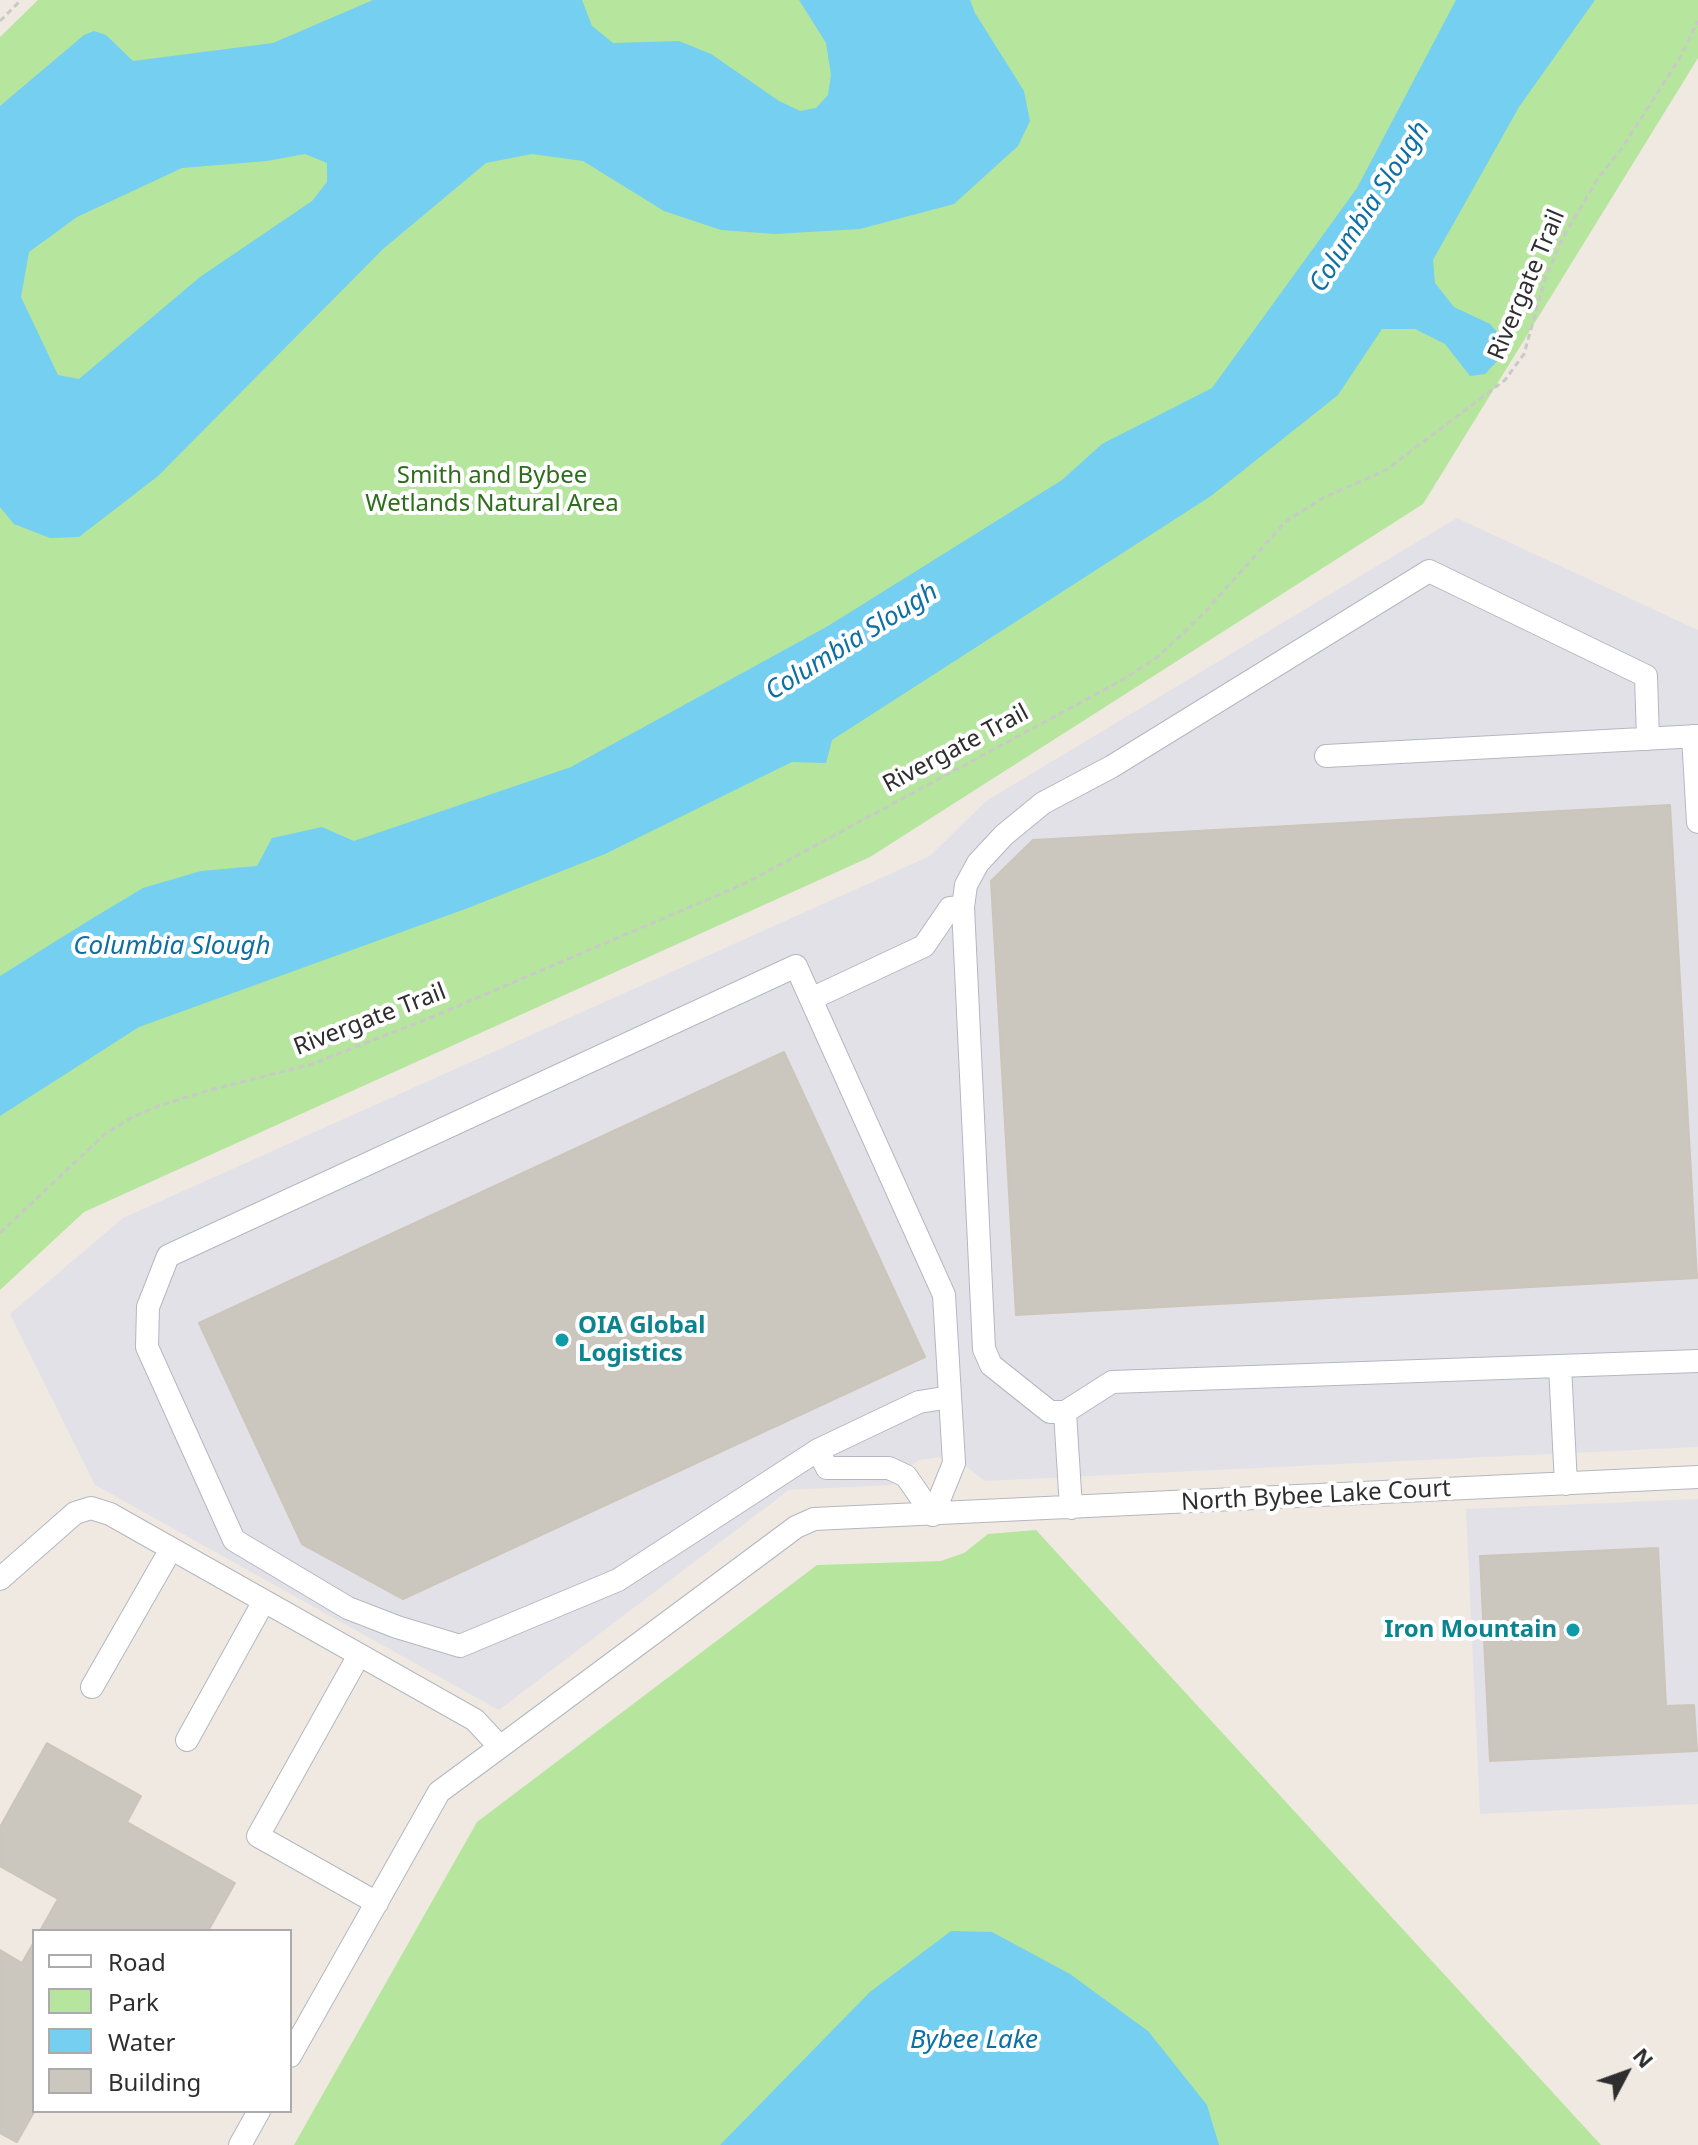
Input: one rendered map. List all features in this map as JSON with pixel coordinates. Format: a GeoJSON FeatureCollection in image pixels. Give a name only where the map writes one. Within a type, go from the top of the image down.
{"type":"FeatureCollection","features":[{"type":"Feature","properties":{"kind":"street"},"geometry":{"type":"LineString","coordinates":[[1648,739],[1646,676],[1429,571],[1111,767],[1043,803],[1004,835],[978,863],[966,885],[963,907],[984,1349],[991,1365],[1050,1412],[1065,1412],[1112,1382],[1698,1361]]}},
{"type":"Feature","properties":{"kind":"street"},"geometry":{"type":"LineString","coordinates":[[1326,756],[1696,736],[1698,822]]}},
{"type":"Feature","properties":{"kind":"street"},"geometry":{"type":"LineString","coordinates":[[811,999],[924,946],[950,908],[963,907]]}},
{"type":"Feature","properties":{"kind":"street"},"geometry":{"type":"LineString","coordinates":[[933,1515],[954,1463],[944,1295],[796,966],[168,1256],[148,1307],[147,1347],[234,1540],[348,1608],[460,1646],[618,1580],[818,1450],[919,1402],[950,1397]]}},
{"type":"Feature","properties":{"kind":"street"},"geometry":{"type":"LineString","coordinates":[[1560,1366],[1566,1484]]}},
{"type":"Feature","properties":{"kind":"street"},"geometry":{"type":"LineString","coordinates":[[1065,1412],[1071,1508]]}},
{"type":"Feature","properties":{"kind":"street"},"geometry":{"type":"LineString","coordinates":[[818,1450],[827,1468],[889,1468],[906,1476],[933,1515]]}},
{"type":"Feature","properties":{"kind":"street","name":"North Bybee Lake Court"},"geometry":{"type":"LineString","coordinates":[[292,2052],[439,1792],[796,1527],[814,1519],[1698,1477]]}},
{"type":"Feature","properties":{"kind":"street"},"geometry":{"type":"LineString","coordinates":[[0,1579],[75,1513],[91,1508],[110,1514],[475,1720],[500,1747]]}},
{"type":"Feature","properties":{"kind":"street"},"geometry":{"type":"LineString","coordinates":[[92,1687],[171,1549]]}},
{"type":"Feature","properties":{"kind":"street"},"geometry":{"type":"LineString","coordinates":[[187,1740],[264,1601]]}},
{"type":"Feature","properties":{"kind":"street"},"geometry":{"type":"LineString","coordinates":[[359,1655],[258,1836],[377,1903]]}},
{"type":"Feature","properties":{"kind":"street"},"geometry":{"type":"LineString","coordinates":[[240,2145],[258,2113]]}},
{"type":"Feature","properties":{"kind":"path"},"geometry":{"type":"LineString","coordinates":[[0,21],[21,0]]}},
{"type":"Feature","properties":{"kind":"path","name":"Rivergate Trail"},"geometry":{"type":"LineString","coordinates":[[0,1233],[105,1134],[131,1118],[210,1090],[312,1064],[447,1011],[744,884],[1124,679],[1160,655],[1205,612],[1285,522],[1323,498],[1386,470],[1505,380],[1524,354],[1545,279],[1562,239],[1597,180],[1622,148],[1679,59],[1698,21]]}},
{"type":"Feature","properties":{"kind":"shaded area"},"geometry":{"type":"Polygon","coordinates":[[[1457,518],[1698,630],[1698,1447],[985,1481],[962,1463],[941,1457],[920,1460],[907,1467],[892,1485],[789,1490],[499,1710],[95,1485],[10,1314],[123,1218],[930,856],[986,801],[1457,518]]]}},
{"type":"Feature","properties":{"kind":"shaded area"},"geometry":{"type":"Polygon","coordinates":[[[1698,1499],[1698,1804],[1480,1814],[1466,1509],[1698,1499]]]}},
{"type":"Feature","properties":{"kind":"green space","name":"Smith and Bybee Wetlands Natural Area"},"geometry":{"type":"Polygon","coordinates":[[[38,0],[1698,0],[1698,58],[1423,504],[870,857],[84,1212],[0,1290],[0,109],[24,87],[0,106],[0,37],[38,0]]]}},
{"type":"Feature","properties":{"kind":"green space"},"geometry":{"type":"Polygon","coordinates":[[[1036,1530],[1601,2145],[294,2145],[477,1822],[817,1565],[941,1561],[964,1553],[988,1534],[1036,1530]]]}},
{"type":"Feature","properties":{"kind":"water"},"geometry":{"type":"Polygon","coordinates":[[[373,0],[582,0],[592,26],[613,43],[679,41],[711,54],[779,101],[800,111],[816,108],[828,95],[831,75],[826,43],[799,0],[970,0],[1024,91],[1030,121],[1018,146],[954,204],[860,229],[775,234],[721,230],[664,211],[583,161],[532,154],[486,163],[383,249],[158,476],[79,537],[50,538],[14,524],[0,507],[0,106],[84,35],[94,31],[106,35],[133,61],[273,43],[373,0]],[[305,154],[267,161],[182,168],[77,217],[29,252],[21,297],[58,375],[79,379],[200,277],[312,201],[327,182],[327,163],[305,154]]]}},
{"type":"Feature","properties":{"kind":"water","name":"Columbia Slough"},"geometry":{"type":"Polygon","coordinates":[[[1456,0],[1595,0],[1519,107],[1433,260],[1435,283],[1454,307],[1490,324],[1504,340],[1501,357],[1485,374],[1470,376],[1445,344],[1415,329],[1382,329],[1338,395],[1211,496],[832,740],[826,763],[792,762],[605,854],[468,908],[139,1027],[0,1116],[0,976],[88,921],[143,888],[201,871],[257,866],[272,838],[322,827],[354,841],[571,767],[828,626],[1062,480],[1102,444],[1212,388],[1357,188],[1456,0]]]}},
{"type":"Feature","properties":{"kind":"water","name":"Bybee Lake"},"geometry":{"type":"Polygon","coordinates":[[[951,1931],[992,1932],[1070,1974],[1148,2031],[1207,2105],[1219,2145],[720,2145],[870,1992],[951,1931]]]}},
{"type":"Feature","properties":{"kind":"building"},"geometry":{"type":"Polygon","coordinates":[[[1670,805],[1697,1278],[1016,1315],[991,881],[1033,840],[1670,805]]]}},
{"type":"Feature","properties":{"kind":"building","name":"OIA Global Logistics"},"geometry":{"type":"Polygon","coordinates":[[[784,1052],[925,1357],[403,1599],[302,1544],[199,1323],[784,1052]]]}},
{"type":"Feature","properties":{"kind":"building","name":"Iron Mountain"},"geometry":{"type":"Polygon","coordinates":[[[1658,1548],[1666,1706],[1694,1705],[1697,1751],[1490,1761],[1480,1556],[1658,1548]]]}},
{"type":"Feature","properties":{"kind":"building"},"geometry":{"type":"Polygon","coordinates":[[[47,1743],[141,1796],[127,1822],[235,1883],[209,1929],[41,1929],[58,1899],[0,1866],[0,1827],[47,1743]]]}},
{"type":"Feature","properties":{"kind":"building"},"geometry":{"type":"Polygon","coordinates":[[[32,1946],[33,2113],[17,2142],[0,2133],[0,1950],[22,1963],[32,1946]]]}},
{"type":"Feature","properties":{"kind":"place","name":"OIA Global Logistics"},"geometry":{"type":"Point","coordinates":[562,1340]}},
{"type":"Feature","properties":{"kind":"place","name":"Iron Mountain"},"geometry":{"type":"Point","coordinates":[1573,1630]}}]}
